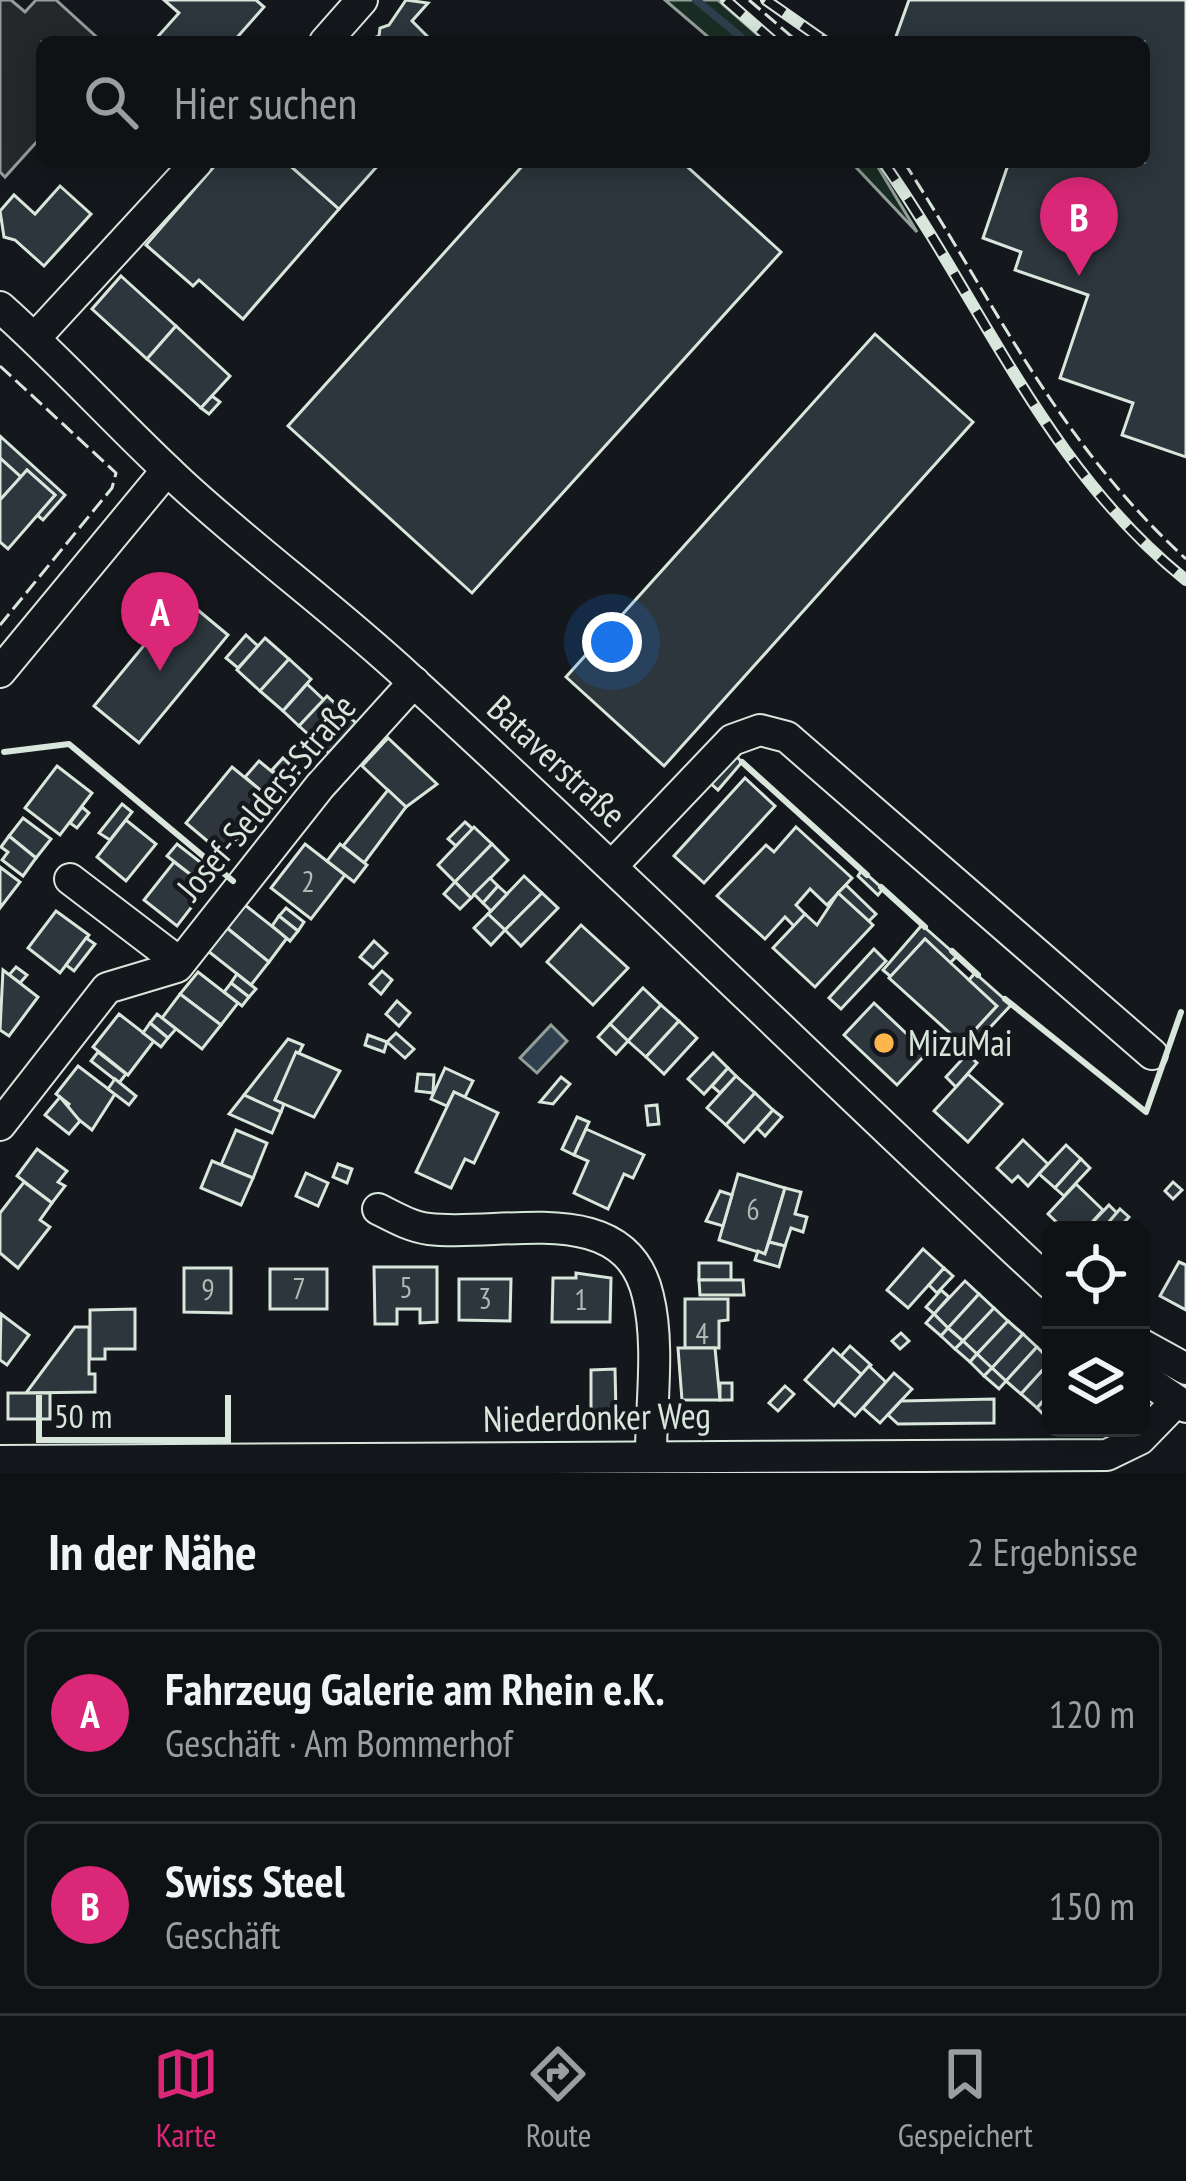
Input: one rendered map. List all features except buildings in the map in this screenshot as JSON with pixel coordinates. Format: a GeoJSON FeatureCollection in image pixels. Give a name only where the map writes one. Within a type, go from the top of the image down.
{"type":"FeatureCollection","features":[{"type":"Feature","properties":{"kind":"street"},"geometry":{"type":"LineString","coordinates":[[330,36],[362,0]]}},
{"type":"Feature","properties":{"kind":"street"},"geometry":{"type":"LineString","coordinates":[[35,338],[191,168]]}},
{"type":"Feature","properties":{"kind":"street","name":"Bataverstraße"},"geometry":{"type":"LineString","coordinates":[[0,307],[167,470],[414,682],[612,866],[1042,1275]]}},
{"type":"Feature","properties":{"kind":"street"},"geometry":{"type":"LineString","coordinates":[[0,672],[167,470]]}},
{"type":"Feature","properties":{"kind":"street","name":"Josef-Selders-Straße"},"geometry":{"type":"LineString","coordinates":[[180,964],[320,786],[414,682]]}},
{"type":"Feature","properties":{"kind":"street"},"geometry":{"type":"LineString","coordinates":[[612,866],[733,740],[760,730],[787,737],[1152,1054]]}},
{"type":"Feature","properties":{"kind":"street"},"geometry":{"type":"LineString","coordinates":[[70,879],[180,964]]}},
{"type":"Feature","properties":{"kind":"street"},"geometry":{"type":"LineString","coordinates":[[6,1104],[107,988],[180,964]]}},
{"type":"Feature","properties":{"kind":"street"},"geometry":{"type":"LineString","coordinates":[[377,1209],[429,1229],[572,1229],[616,1244],[633,1261],[650,1301],[651,1454]]}},
{"type":"Feature","properties":{"kind":"street"},"geometry":{"type":"LineString","coordinates":[[1157,1362],[1183,1403]]}},
{"type":"Feature","properties":{"kind":"street","name":"Niederdonker Weg"},"geometry":{"type":"LineString","coordinates":[[0,1461],[33,1467],[329,1466],[651,1454],[1107,1455],[1140,1439],[1183,1403]]}},
{"type":"Feature","properties":{"kind":"green space"},"geometry":{"type":"Polygon","coordinates":[[[665,0],[718,0],[759,36],[707,36],[665,0]]]}},
{"type":"Feature","properties":{"kind":"green space"},"geometry":{"type":"Polygon","coordinates":[[[857,168],[879,168],[917,232],[857,168]]]}},
{"type":"Feature","properties":{"kind":"shaded area"},"geometry":{"type":"Polygon","coordinates":[[[0,0],[11,0],[25,12],[36,0],[56,0],[95,36],[36,36],[36,143],[5,177],[0,172],[0,0]]]}},
{"type":"Feature","properties":{"kind":"water"},"geometry":{"type":"Polygon","coordinates":[[[551,1025],[567,1041],[537,1073],[520,1058],[551,1025]]]}},
{"type":"Feature","properties":{"kind":"waterway"},"geometry":{"type":"LineString","coordinates":[[696,0],[740,36]]}},
{"type":"Feature","properties":{"kind":"railway"},"geometry":{"type":"LineString","coordinates":[[726,0],[767,36]]}},
{"type":"Feature","properties":{"kind":"railway"},"geometry":{"type":"LineString","coordinates":[[766,0],[817,36]]}},
{"type":"Feature","properties":{"kind":"railway"},"geometry":{"type":"LineString","coordinates":[[887,168],[1055,436],[1137,536],[1186,580]]}},
{"type":"Feature","properties":{"kind":"fence"},"geometry":{"type":"LineString","coordinates":[[749,0],[791,36]]}},
{"type":"Feature","properties":{"kind":"fence"},"geometry":{"type":"LineString","coordinates":[[908,168],[1064,419],[1100,467],[1186,559]]}},
{"type":"Feature","properties":{"kind":"fence"},"geometry":{"type":"LineString","coordinates":[[0,366],[116,473],[112,488],[0,625]]}},
{"type":"Feature","properties":{"kind":"wall"},"geometry":{"type":"LineString","coordinates":[[4,752],[69,744],[233,881]]}},
{"type":"Feature","properties":{"kind":"wall"},"geometry":{"type":"LineString","coordinates":[[742,762],[867,875]]}},
{"type":"Feature","properties":{"kind":"wall"},"geometry":{"type":"LineString","coordinates":[[881,887],[925,927]]}},
{"type":"Feature","properties":{"kind":"wall"},"geometry":{"type":"LineString","coordinates":[[952,951],[978,975]]}},
{"type":"Feature","properties":{"kind":"wall"},"geometry":{"type":"LineString","coordinates":[[1005,999],[1146,1112],[1181,1012]]}},
{"type":"Feature","properties":{"kind":"place","name":"Swiss Steel"},"geometry":{"type":"Point","coordinates":[1079,276]}},
{"type":"Feature","properties":{"kind":"place","name":"Fahrzeug Galerie am Rhein e.K."},"geometry":{"type":"Point","coordinates":[160,671]}},
{"type":"Feature","properties":{"kind":"place","name":"MizuMai"},"geometry":{"type":"Point","coordinates":[884,1043]}}]}
